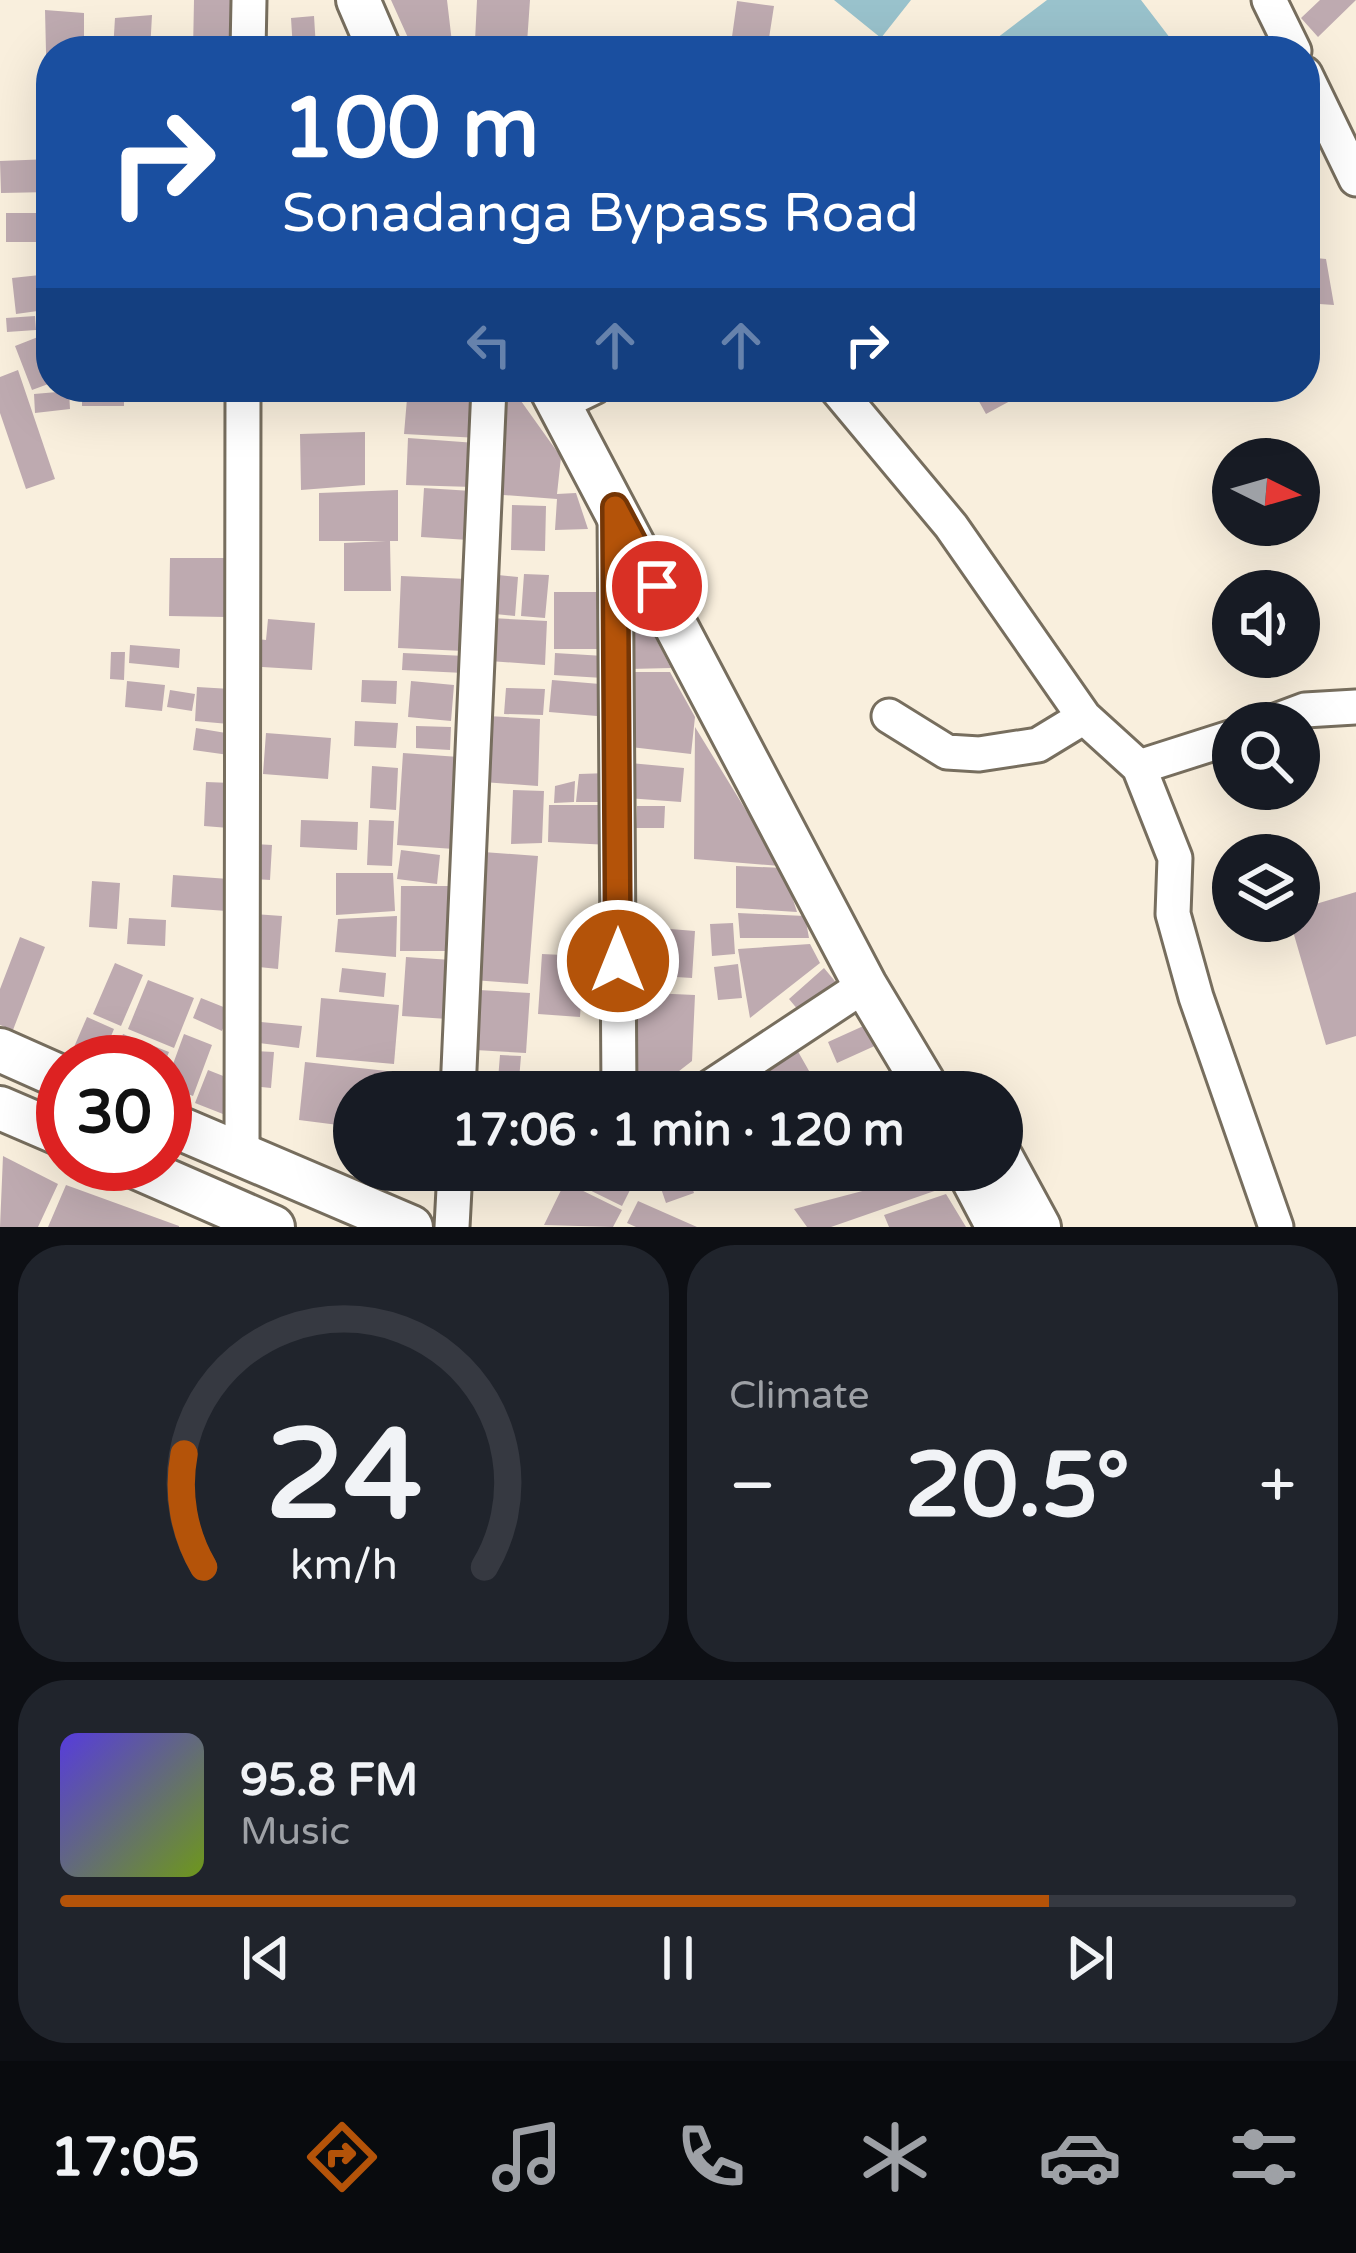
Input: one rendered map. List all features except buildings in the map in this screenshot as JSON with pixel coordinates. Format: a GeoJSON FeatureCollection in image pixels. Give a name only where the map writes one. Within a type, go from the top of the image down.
{"type":"FeatureCollection","features":[{"type":"Feature","properties":{"kind":"main road"},"geometry":{"type":"LineString","coordinates":[[358,0],[374,36]]}},
{"type":"Feature","properties":{"kind":"main road"},"geometry":{"type":"LineString","coordinates":[[572,402],[615,507],[865,985],[919,1071]]}},
{"type":"Feature","properties":{"kind":"main road"},"geometry":{"type":"LineString","coordinates":[[0,1050],[36,1066]]}},
{"type":"Feature","properties":{"kind":"main road"},"geometry":{"type":"LineString","coordinates":[[0,1108],[36,1124]]}},
{"type":"Feature","properties":{"kind":"main road"},"geometry":{"type":"LineString","coordinates":[[192,1134],[411,1227]]}},
{"type":"Feature","properties":{"kind":"main road"},"geometry":{"type":"LineString","coordinates":[[191,1191],[273,1227]]}},
{"type":"Feature","properties":{"kind":"main road"},"geometry":{"type":"LineString","coordinates":[[979,1191],[998,1227]]}},
{"type":"Feature","properties":{"kind":"main road"},"geometry":{"type":"LineString","coordinates":[[1019,1191],[1039,1227]]}},
{"type":"Feature","properties":{"kind":"street"},"geometry":{"type":"LineString","coordinates":[[248,36],[249,0]]}},
{"type":"Feature","properties":{"kind":"street"},"geometry":{"type":"LineString","coordinates":[[1269,0],[1287,36]]}},
{"type":"Feature","properties":{"kind":"street"},"geometry":{"type":"LineString","coordinates":[[1320,105],[1356,179]]}},
{"type":"Feature","properties":{"kind":"street"},"geometry":{"type":"LineString","coordinates":[[242,1156],[243,402]]}},
{"type":"Feature","properties":{"kind":"street"},"geometry":{"type":"LineString","coordinates":[[459,1071],[488,402]]}},
{"type":"Feature","properties":{"kind":"street"},"geometry":{"type":"LineString","coordinates":[[848,402],[951,526],[1084,717],[1139,767],[1175,858],[1173,914],[1196,997],[1276,1227]]}},
{"type":"Feature","properties":{"kind":"street"},"geometry":{"type":"LineString","coordinates":[[615,507],[619,1071]]}},
{"type":"Feature","properties":{"kind":"street"},"geometry":{"type":"LineString","coordinates":[[1320,709],[1356,707]]}},
{"type":"Feature","properties":{"kind":"street"},"geometry":{"type":"LineString","coordinates":[[889,716],[947,752],[979,754],[1038,745],[1084,717]]}},
{"type":"Feature","properties":{"kind":"street"},"geometry":{"type":"LineString","coordinates":[[1139,767],[1212,744]]}},
{"type":"Feature","properties":{"kind":"street"},"geometry":{"type":"LineString","coordinates":[[735,1071],[865,985]]}},
{"type":"Feature","properties":{"kind":"street"},"geometry":{"type":"LineString","coordinates":[[452,1227],[454,1191]]}},
{"type":"Feature","properties":{"kind":"water"},"geometry":{"type":"Polygon","coordinates":[[[834,0],[911,0],[879,36],[834,0]]]}},
{"type":"Feature","properties":{"kind":"water"},"geometry":{"type":"Polygon","coordinates":[[[1047,0],[1141,0],[1169,36],[1000,36],[1047,0]]]}},
{"type":"Feature","properties":{"kind":"route"},"geometry":{"type":"LineString","coordinates":[[618,961],[615,507],[657,586]]}}]}
